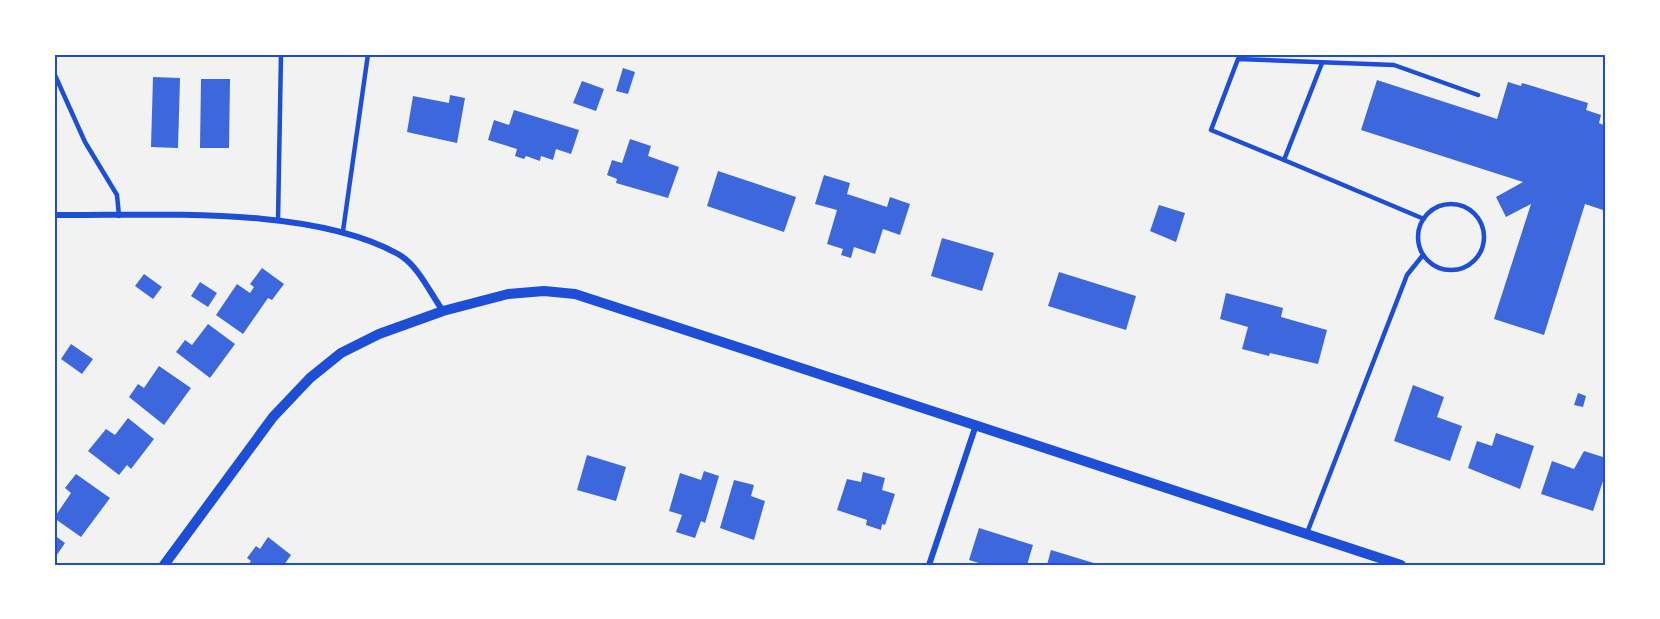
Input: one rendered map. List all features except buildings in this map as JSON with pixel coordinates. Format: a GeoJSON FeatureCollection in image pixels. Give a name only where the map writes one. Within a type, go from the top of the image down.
{"type":"FeatureCollection","features":[{"type":"Feature","properties":{"kind":"street"},"geometry":{"type":"LineString","coordinates":[[54,215],[278,221],[343,231],[399,255],[416,271],[442,311]]}},
{"type":"Feature","properties":{"kind":"street"},"geometry":{"type":"LineString","coordinates":[[164,565],[273,417],[310,378],[341,353],[379,334],[442,311],[508,294],[544,291],[575,294],[1401,565]]}},
{"type":"Feature","properties":{"kind":"street"},"geometry":{"type":"LineString","coordinates":[[929,565],[976,425]]}},
{"type":"Feature","properties":{"kind":"lane"},"geometry":{"type":"LineString","coordinates":[[278,221],[281,54]]}},
{"type":"Feature","properties":{"kind":"lane"},"geometry":{"type":"LineString","coordinates":[[343,231],[368,54]]}},
{"type":"Feature","properties":{"kind":"lane"},"geometry":{"type":"LineString","coordinates":[[1424,219],[1211,130],[1238,59],[1394,65],[1478,95]]}},
{"type":"Feature","properties":{"kind":"lane"},"geometry":{"type":"LineString","coordinates":[[1284,160],[1322,63]]}},
{"type":"Feature","properties":{"kind":"lane"},"geometry":{"type":"LineString","coordinates":[[54,73],[85,142],[117,195],[119,216]]}},
{"type":"Feature","properties":{"kind":"lane"},"geometry":{"type":"LineString","coordinates":[[1458,204],[1476,216],[1484,236],[1478,256],[1461,268],[1439,268],[1423,255],[1418,234],[1424,219],[1436,207],[1458,204]]}},
{"type":"Feature","properties":{"kind":"lane"},"geometry":{"type":"LineString","coordinates":[[1307,533],[1407,275],[1423,255]]}}]}
